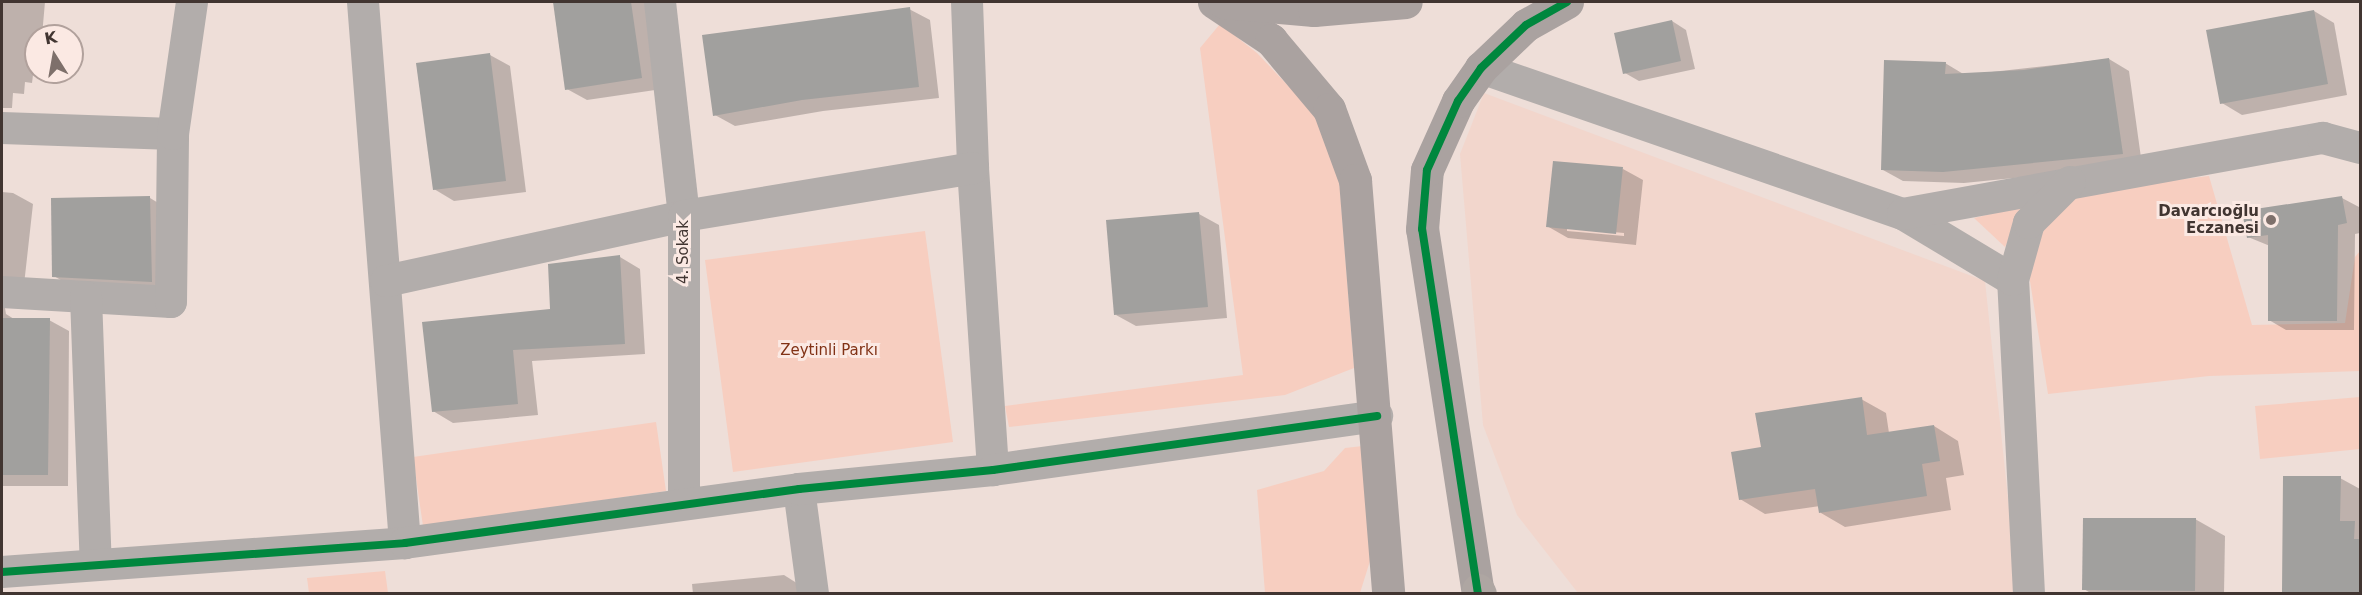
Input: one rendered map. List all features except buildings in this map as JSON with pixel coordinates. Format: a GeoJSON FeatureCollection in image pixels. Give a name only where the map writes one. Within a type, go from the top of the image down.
{"type":"FeatureCollection","features":[{"type":"Feature","properties":{"kind":"street"},"geometry":{"type":"LineString","coordinates":[[2,292],[171,302],[172,134],[192,2]]}},
{"type":"Feature","properties":{"kind":"street"},"geometry":{"type":"LineString","coordinates":[[363,2],[405,543]]}},
{"type":"Feature","properties":{"kind":"street","name":"4. Sokak"},"geometry":{"type":"LineString","coordinates":[[660,2],[684,216],[684,504]]}},
{"type":"Feature","properties":{"kind":"street"},"geometry":{"type":"LineString","coordinates":[[967,2],[973,168],[993,470]]}},
{"type":"Feature","properties":{"kind":"street"},"geometry":{"type":"LineString","coordinates":[[1214,2],[1271,40],[1329,109],[1355,180],[1377,416],[1388,594]]}},
{"type":"Feature","properties":{"kind":"street"},"geometry":{"type":"LineString","coordinates":[[1224,2],[1314,10],[1406,2]]}},
{"type":"Feature","properties":{"kind":"street"},"geometry":{"type":"LineString","coordinates":[[1479,592],[1422,230],[1427,170],[1458,101],[1481,68],[1526,25],[1567,2]]}},
{"type":"Feature","properties":{"kind":"street"},"geometry":{"type":"LineString","coordinates":[[1481,68],[1903,214],[2013,279]]}},
{"type":"Feature","properties":{"kind":"street"},"geometry":{"type":"LineString","coordinates":[[2,128],[172,134]]}},
{"type":"Feature","properties":{"kind":"street"},"geometry":{"type":"LineString","coordinates":[[1903,214],[2323,138],[2361,148]]}},
{"type":"Feature","properties":{"kind":"street"},"geometry":{"type":"LineString","coordinates":[[386,281],[684,216],[973,168]]}},
{"type":"Feature","properties":{"kind":"street"},"geometry":{"type":"LineString","coordinates":[[2029,594],[2013,279],[2029,223],[2070,182]]}},
{"type":"Feature","properties":{"kind":"street"},"geometry":{"type":"LineString","coordinates":[[86,297],[96,565]]}},
{"type":"Feature","properties":{"kind":"street"},"geometry":{"type":"LineString","coordinates":[[2,572],[405,543],[798,489],[993,470],[1377,416]]}},
{"type":"Feature","properties":{"kind":"street"},"geometry":{"type":"LineString","coordinates":[[798,489],[813,594]]}},
{"type":"Feature","properties":{"kind":"shaded area"},"geometry":{"type":"Polygon","coordinates":[[[1484,93],[1985,281],[2018,593],[1578,593],[1517,515],[1483,425],[1460,154],[1484,93]]]}},
{"type":"Feature","properties":{"kind":"green space"},"geometry":{"type":"Polygon","coordinates":[[[1220,24],[1257,53],[1314,113],[1339,177],[1354,368],[1285,395],[1009,427],[1005,406],[1243,375],[1200,48],[1220,24]]]}},
{"type":"Feature","properties":{"kind":"green space"},"geometry":{"type":"Polygon","coordinates":[[[2209,176],[2252,325],[2345,323],[2355,257],[2360,251],[2360,371],[2209,376],[2048,394],[2029,275],[2039,233],[2083,191],[2209,176]]]}},
{"type":"Feature","properties":{"kind":"green space"},"geometry":{"type":"Polygon","coordinates":[[[2025,206],[2005,247],[1974,218],[2025,206]]]}},
{"type":"Feature","properties":{"kind":"green space","name":"Zeytinli Parkı"},"geometry":{"type":"Polygon","coordinates":[[[925,231],[953,442],[733,472],[705,260],[925,231]]]}},
{"type":"Feature","properties":{"kind":"green space"},"geometry":{"type":"Polygon","coordinates":[[[2360,397],[2360,449],[2260,459],[2255,406],[2360,397]]]}},
{"type":"Feature","properties":{"kind":"green space"},"geometry":{"type":"Polygon","coordinates":[[[656,422],[666,491],[423,526],[413,457],[656,422]]]}},
{"type":"Feature","properties":{"kind":"green space"},"geometry":{"type":"Polygon","coordinates":[[[1363,446],[1370,561],[1360,593],[1265,593],[1257,490],[1324,471],[1345,448],[1363,446]]]}},
{"type":"Feature","properties":{"kind":"green space"},"geometry":{"type":"Polygon","coordinates":[[[385,571],[388,593],[309,593],[307,578],[385,571]]]}},
{"type":"Feature","properties":{"kind":"cycle path"},"geometry":{"type":"LineString","coordinates":[[1478,594],[1422,229],[1427,170],[1458,101],[1481,68],[1526,25],[1567,2]]}},
{"type":"Feature","properties":{"kind":"cycle path"},"geometry":{"type":"LineString","coordinates":[[2,572],[405,543],[799,489],[993,470],[1377,416]]}},
{"type":"Feature","properties":{"kind":"place","name":"Davarcıoğlu Eczanesi"},"geometry":{"type":"Point","coordinates":[2271,220]}}]}
